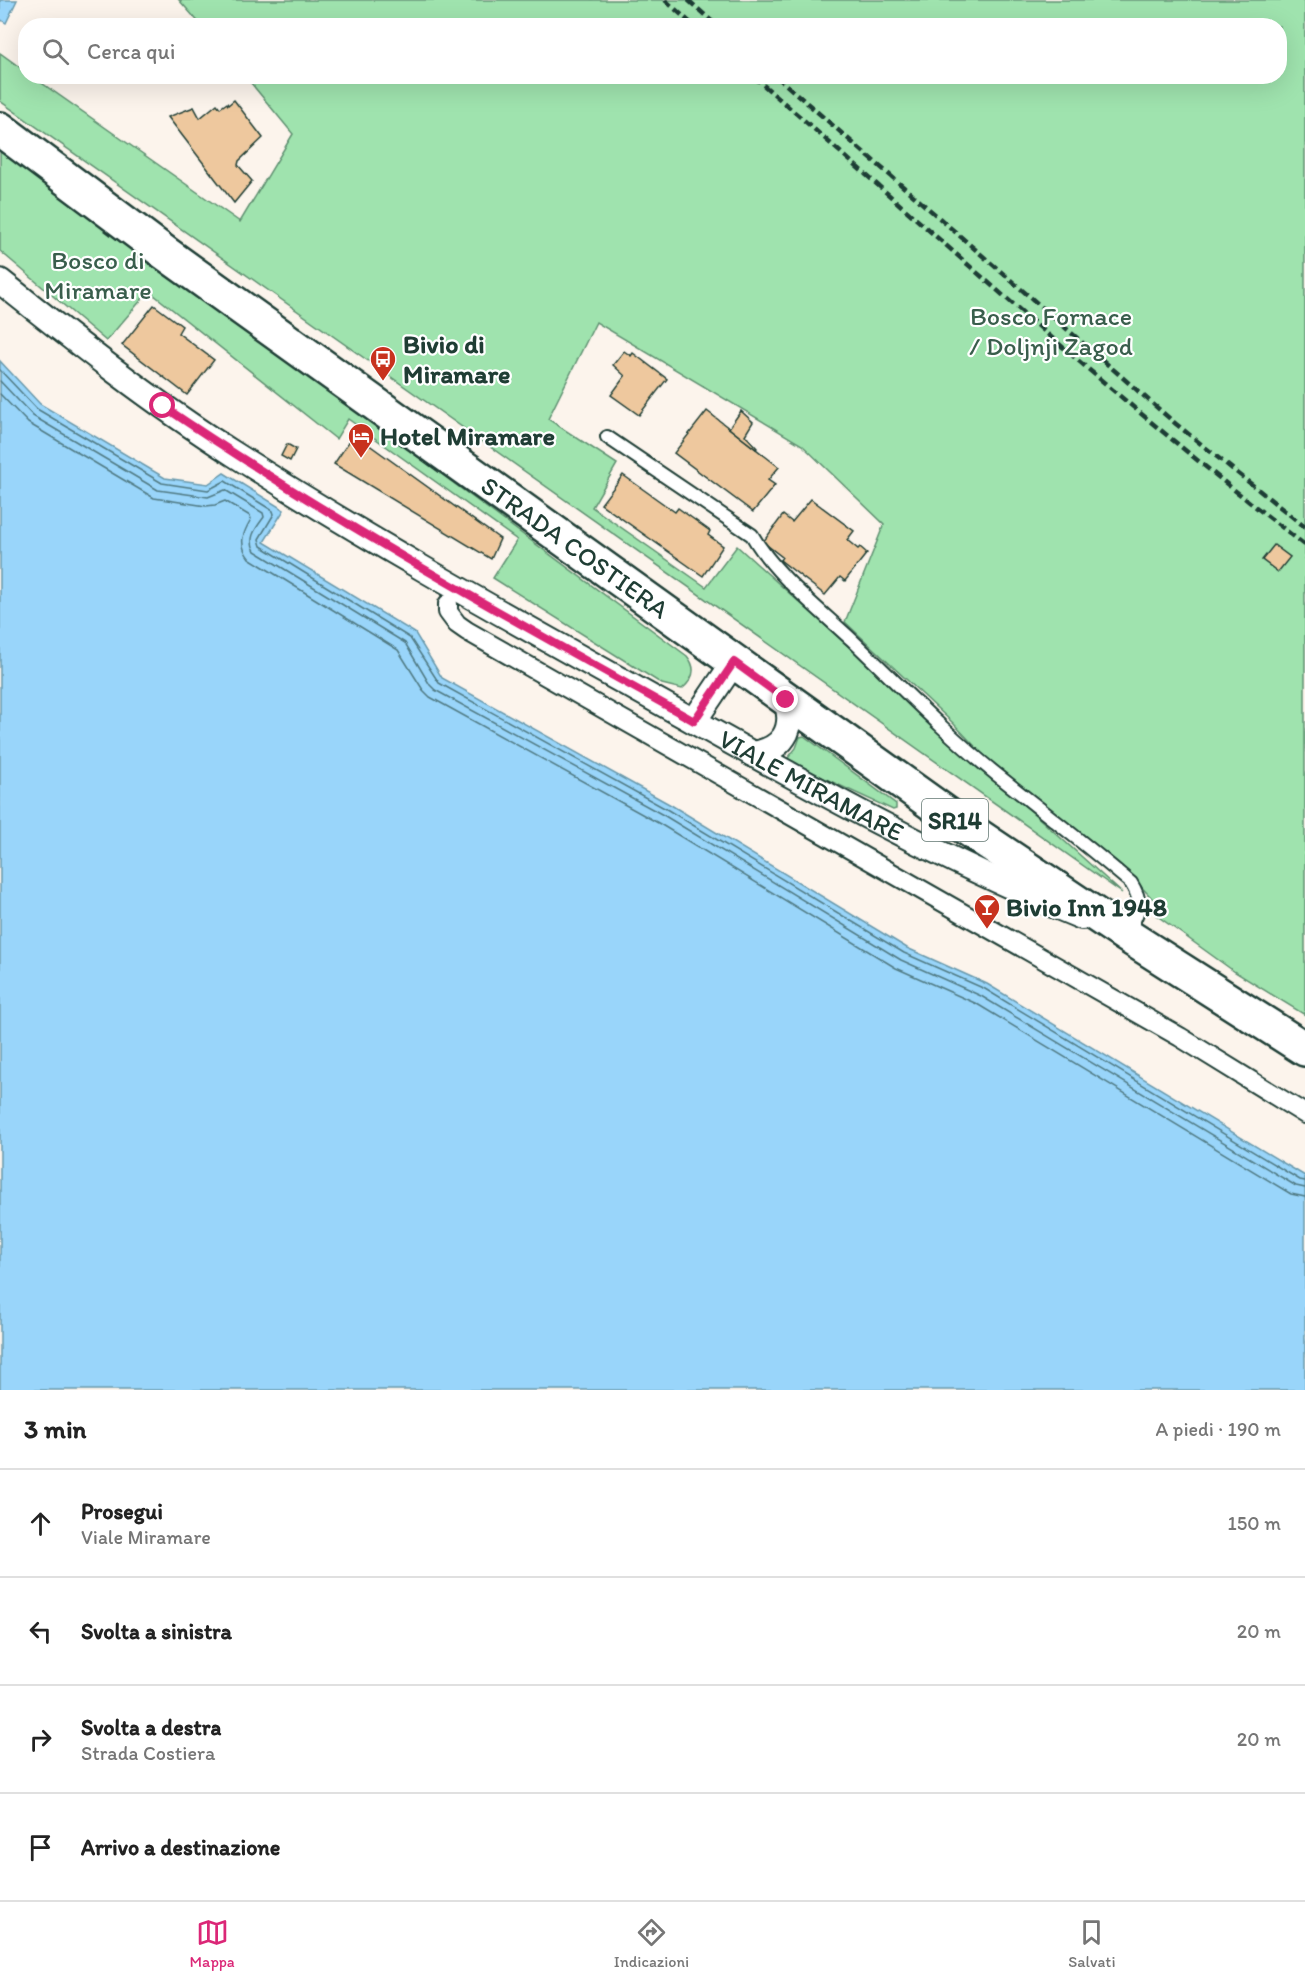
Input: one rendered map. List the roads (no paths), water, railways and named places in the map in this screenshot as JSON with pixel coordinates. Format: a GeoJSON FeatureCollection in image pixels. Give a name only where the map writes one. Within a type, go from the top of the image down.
{"type":"FeatureCollection","features":[{"type":"Feature","properties":{"kind":"main road","name":"STRADA COSTIERA"},"geometry":{"type":"LineString","coordinates":[[0,129],[165,253],[786,700],[962,825],[1126,935]]}},
{"type":"Feature","properties":{"kind":"main road","name":"VIALE MIRAMARE"},"geometry":{"type":"LineString","coordinates":[[1126,935],[1305,1049]]}},
{"type":"Feature","properties":{"kind":"street","name":"VIALE MIRAMARE"},"geometry":{"type":"LineString","coordinates":[[0,281],[163,406],[232,453],[456,588],[752,754],[908,838],[1017,891],[1126,935]]}},
{"type":"Feature","properties":{"kind":"street"},"geometry":{"type":"LineString","coordinates":[[448,604],[448,612],[467,632],[1180,1037],[1305,1114]]}},
{"type":"Feature","properties":{"kind":"street"},"geometry":{"type":"LineString","coordinates":[[694,721],[734,662]]}},
{"type":"Feature","properties":{"kind":"street"},"geometry":{"type":"LineString","coordinates":[[752,754],[770,750],[779,744],[790,719],[786,700]]}},
{"type":"Feature","properties":{"kind":"lane"},"geometry":{"type":"LineString","coordinates":[[607,437],[752,535],[763,553],[810,601],[952,735],[994,773],[1131,883],[1138,894],[1140,908],[1126,935]]}},
{"type":"Feature","properties":{"kind":"water"},"geometry":{"type":"Polygon","coordinates":[[[0,0],[17,0],[6,23],[0,19],[0,0]]]}},
{"type":"Feature","properties":{"kind":"water"},"geometry":{"type":"Polygon","coordinates":[[[0,361],[40,404],[165,478],[208,484],[224,473],[284,510],[264,542],[415,633],[442,678],[671,805],[907,948],[987,984],[1305,1176],[1305,1390],[0,1390],[0,361]]]}},
{"type":"Feature","properties":{"kind":"railway"},"geometry":{"type":"LineString","coordinates":[[665,0],[685,18]]}},
{"type":"Feature","properties":{"kind":"railway"},"geometry":{"type":"LineString","coordinates":[[688,0],[708,18]]}},
{"type":"Feature","properties":{"kind":"railway"},"geometry":{"type":"LineString","coordinates":[[762,84],[1094,374],[1305,545]]}},
{"type":"Feature","properties":{"kind":"railway"},"geometry":{"type":"LineString","coordinates":[[785,84],[1176,424],[1305,527]]}},
{"type":"Feature","properties":{"kind":"place","name":"Bivio di Miramare"},"geometry":{"type":"Point","coordinates":[383,382]}},
{"type":"Feature","properties":{"kind":"place","name":"Hotel Miramare"},"geometry":{"type":"Point","coordinates":[361,459]}},
{"type":"Feature","properties":{"kind":"place","name":"Bivio Inn 1948"},"geometry":{"type":"Point","coordinates":[987,930]}},
{"type":"Feature","properties":{"kind":"park label","name":"Bosco di Miramare"},"geometry":{"type":"Point","coordinates":[98,275]}},
{"type":"Feature","properties":{"kind":"park label","name":"Bosco Fornace / Doljnji Zagod"},"geometry":{"type":"Point","coordinates":[1051,331]}}]}
